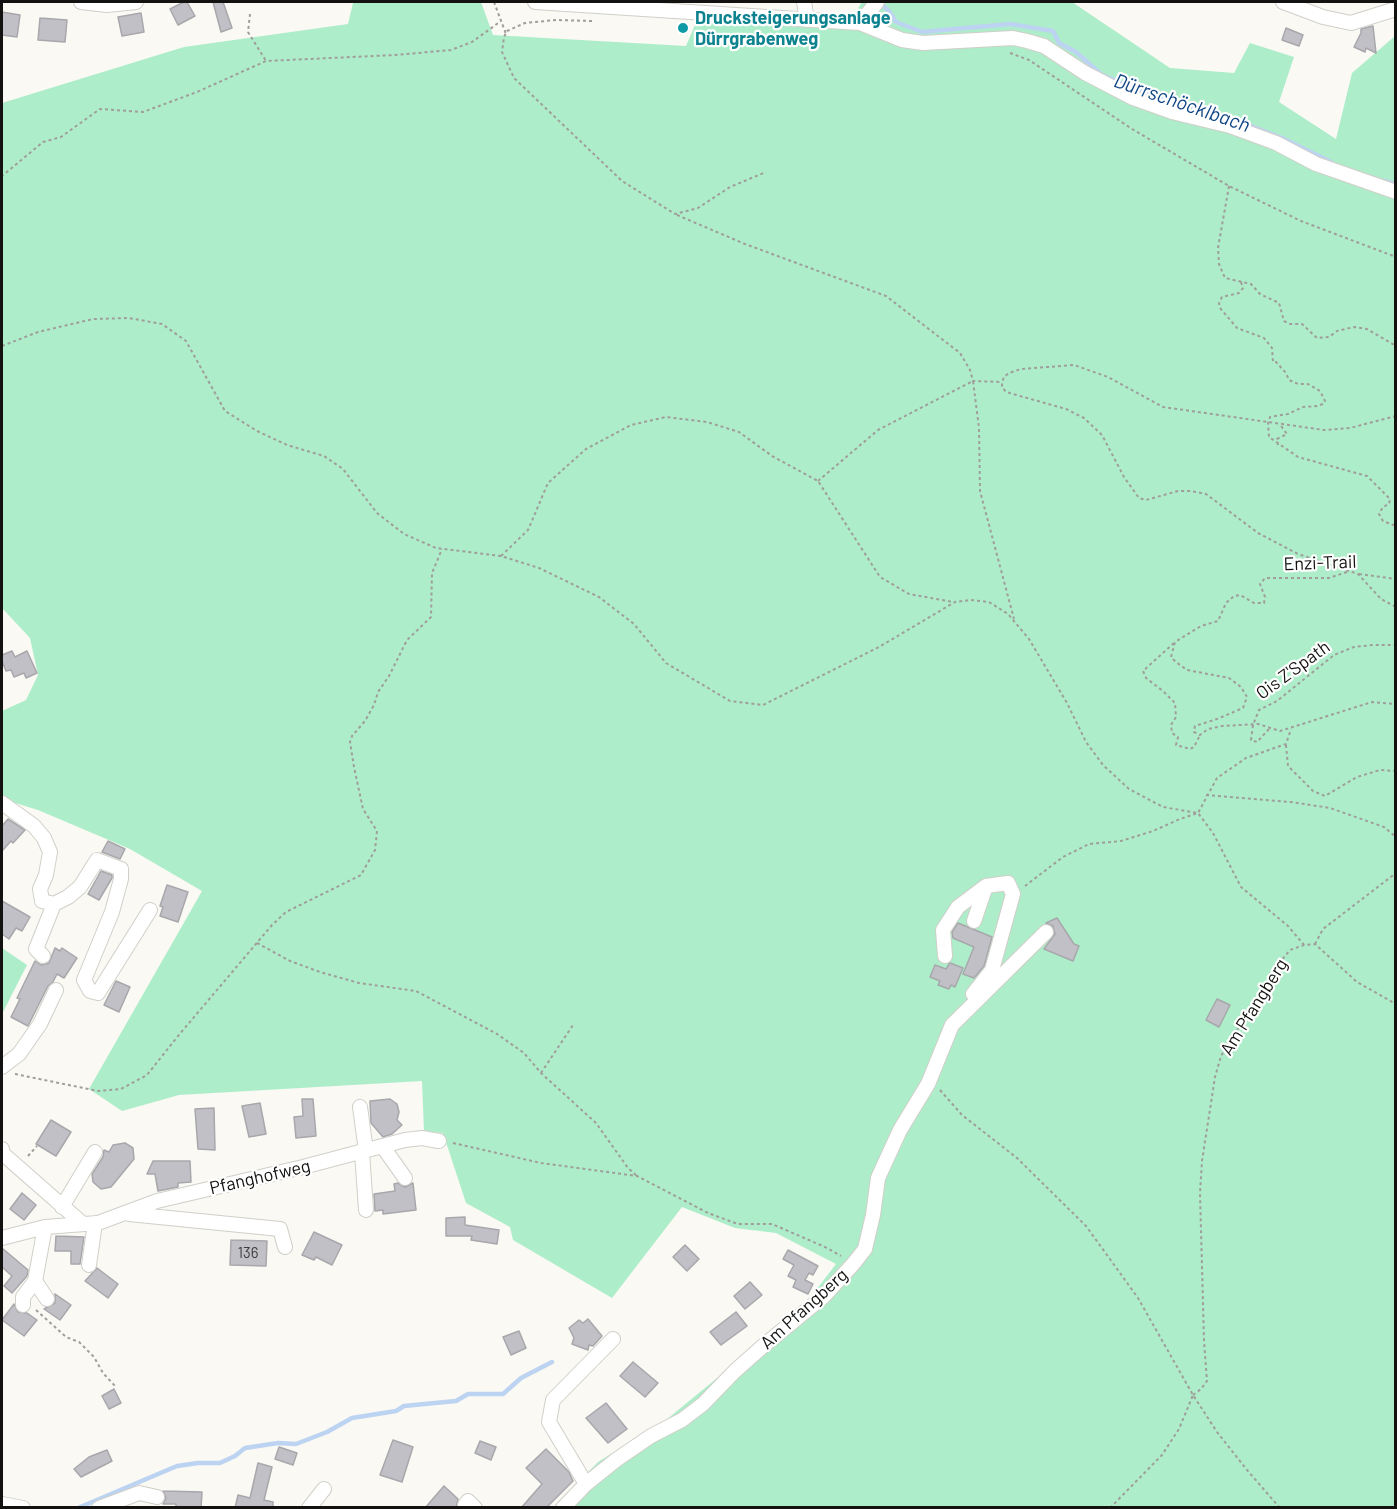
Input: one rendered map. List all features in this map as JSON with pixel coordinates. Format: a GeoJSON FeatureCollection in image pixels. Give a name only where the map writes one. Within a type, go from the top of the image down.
{"type":"FeatureCollection","features":[{"type":"Feature","properties":{"kind":"street"},"geometry":{"type":"LineString","coordinates":[[81,2],[107,5],[136,2]]}},
{"type":"Feature","properties":{"kind":"street"},"geometry":{"type":"LineString","coordinates":[[535,2],[860,23],[902,40],[923,43],[1013,39],[1044,46],[1085,73],[1133,98],[1172,112],[1230,126],[1276,143],[1316,164],[1395,192]]}},
{"type":"Feature","properties":{"kind":"street"},"geometry":{"type":"LineString","coordinates":[[804,2],[807,20]]}},
{"type":"Feature","properties":{"kind":"street"},"geometry":{"type":"LineString","coordinates":[[860,23],[877,2]]}},
{"type":"Feature","properties":{"kind":"street"},"geometry":{"type":"LineString","coordinates":[[1283,2],[1321,16],[1351,23],[1395,9]]}},
{"type":"Feature","properties":{"kind":"street"},"geometry":{"type":"LineString","coordinates":[[2,803],[34,826],[44,838],[50,852],[40,890],[42,901],[54,904],[68,897],[80,887],[97,860],[121,869],[122,879],[112,912],[84,980],[90,991],[98,993],[150,910]]}},
{"type":"Feature","properties":{"kind":"street"},"geometry":{"type":"LineString","coordinates":[[945,956],[943,930],[958,907],[986,886],[1008,884],[1013,894],[992,969],[952,1024]]}},
{"type":"Feature","properties":{"kind":"street"},"geometry":{"type":"LineString","coordinates":[[974,921],[986,886]]}},
{"type":"Feature","properties":{"kind":"street"},"geometry":{"type":"LineString","coordinates":[[43,956],[36,948],[54,904]]}},
{"type":"Feature","properties":{"kind":"street","name":"Am Pfangberg"},"geometry":{"type":"LineString","coordinates":[[563,1508],[586,1484],[651,1436],[703,1404],[755,1353],[824,1296],[865,1250],[878,1178],[900,1130],[928,1084],[952,1024],[1046,932]]}},
{"type":"Feature","properties":{"kind":"street"},"geometry":{"type":"LineString","coordinates":[[6,1070],[40,1024],[56,990]]}},
{"type":"Feature","properties":{"kind":"street"},"geometry":{"type":"LineString","coordinates":[[360,1107],[366,1210]]}},
{"type":"Feature","properties":{"kind":"street","name":"Pfanghofweg"},"geometry":{"type":"LineString","coordinates":[[2,1239],[45,1227],[89,1223],[123,1214],[157,1201],[405,1140],[422,1138],[439,1140]]}},
{"type":"Feature","properties":{"kind":"street"},"geometry":{"type":"LineString","coordinates":[[382,1147],[405,1178]]}},
{"type":"Feature","properties":{"kind":"street"},"geometry":{"type":"LineString","coordinates":[[2,1149],[2,1153],[62,1206],[89,1223],[89,1265]]}},
{"type":"Feature","properties":{"kind":"street"},"geometry":{"type":"LineString","coordinates":[[62,1206],[95,1152]]}},
{"type":"Feature","properties":{"kind":"street"},"geometry":{"type":"LineString","coordinates":[[123,1214],[280,1229],[285,1247]]}},
{"type":"Feature","properties":{"kind":"street"},"geometry":{"type":"LineString","coordinates":[[22,1305],[23,1297],[35,1281],[45,1227]]}},
{"type":"Feature","properties":{"kind":"street"},"geometry":{"type":"LineString","coordinates":[[35,1281],[47,1299]]}},
{"type":"Feature","properties":{"kind":"street"},"geometry":{"type":"LineString","coordinates":[[586,1484],[549,1422],[553,1400],[613,1339]]}},
{"type":"Feature","properties":{"kind":"street"},"geometry":{"type":"LineString","coordinates":[[309,1508],[324,1489]]}},
{"type":"Feature","properties":{"kind":"street"},"geometry":{"type":"LineString","coordinates":[[99,1508],[139,1493],[157,1497]]}},
{"type":"Feature","properties":{"kind":"street"},"geometry":{"type":"LineString","coordinates":[[2,1503],[23,1508]]}},
{"type":"Feature","properties":{"kind":"path"},"geometry":{"type":"LineString","coordinates":[[495,2],[506,34]]}},
{"type":"Feature","properties":{"kind":"path"},"geometry":{"type":"LineString","coordinates":[[606,6],[603,17],[591,21],[556,20],[525,23],[507,31],[502,52],[514,78],[622,181],[675,214],[745,244],[886,296],[960,353],[970,369],[973,381],[979,428],[981,491],[1015,622]]}},
{"type":"Feature","properties":{"kind":"path"},"geometry":{"type":"LineString","coordinates":[[250,14],[249,32],[266,61]]}},
{"type":"Feature","properties":{"kind":"path"},"geometry":{"type":"LineString","coordinates":[[2,183],[2,176],[43,142],[61,137],[100,109],[143,112],[197,92],[266,61],[451,50],[472,42],[501,21]]}},
{"type":"Feature","properties":{"kind":"path"},"geometry":{"type":"LineString","coordinates":[[1004,51],[1029,60],[1132,129],[1229,186],[1301,221],[1395,257]]}},
{"type":"Feature","properties":{"kind":"path"},"geometry":{"type":"LineString","coordinates":[[675,214],[698,208],[730,187],[766,172]]}},
{"type":"Feature","properties":{"kind":"path"},"geometry":{"type":"LineString","coordinates":[[1229,186],[1218,248],[1219,264],[1225,278],[1251,284],[1260,294],[1279,303],[1284,321],[1290,324],[1302,324],[1317,338],[1329,337],[1337,331],[1354,327],[1367,329],[1395,346]]}},
{"type":"Feature","properties":{"kind":"path"},"geometry":{"type":"LineString","coordinates":[[1240,282],[1243,288],[1239,293],[1222,297],[1219,303],[1220,308],[1237,328],[1264,338],[1272,348],[1274,362],[1286,373],[1289,380],[1298,384],[1308,384],[1320,391],[1325,400],[1323,404],[1317,406],[1303,407],[1288,414],[1270,417],[1269,437],[1298,457],[1367,476],[1390,499],[1389,504],[1383,507],[1378,514],[1383,521],[1395,526]]}},
{"type":"Feature","properties":{"kind":"path"},"geometry":{"type":"LineString","coordinates":[[2,346],[38,332],[93,319],[129,318],[162,324],[186,341],[225,411],[257,431],[286,445],[324,456],[343,469],[376,513],[404,534],[442,549],[501,556],[539,568],[599,597],[634,624],[666,663],[730,701],[763,705],[879,647],[955,602]]}},
{"type":"Feature","properties":{"kind":"path"},"geometry":{"type":"LineString","coordinates":[[1395,416],[1350,428],[1324,430],[1163,407],[1108,377],[1074,365],[1021,369],[1009,373],[1002,382],[1002,387],[1006,392],[1066,409],[1084,418],[1102,435],[1124,477],[1139,498],[1146,500],[1178,491],[1206,494],[1258,533],[1298,554],[1358,574],[1381,599],[1395,607]]}},
{"type":"Feature","properties":{"kind":"path"},"geometry":{"type":"LineString","coordinates":[[818,481],[878,430],[973,381],[1002,382]]}},
{"type":"Feature","properties":{"kind":"path"},"geometry":{"type":"LineString","coordinates":[[501,556],[528,530],[548,483],[586,449],[632,424],[666,417],[707,422],[739,432],[772,456],[818,481],[880,577],[909,594],[955,602],[971,600],[989,602],[1008,614],[1029,639],[1067,703],[1086,742],[1103,765],[1129,789],[1163,807],[1198,813],[1213,833],[1241,887],[1288,926],[1304,945],[1315,944],[1357,982],[1395,1004]]}},
{"type":"Feature","properties":{"kind":"path"},"geometry":{"type":"LineString","coordinates":[[1278,445],[1277,439],[1287,434],[1280,424]]}},
{"type":"Feature","properties":{"kind":"path"},"geometry":{"type":"LineString","coordinates":[[6,1070],[98,1091],[121,1089],[147,1075],[257,943],[286,912],[361,875],[375,850],[376,831],[363,808],[350,742],[370,713],[378,692],[389,676],[407,640],[431,617],[432,573],[442,549]]}},
{"type":"Feature","properties":{"kind":"path","name":"Enzi-Trail"},"geometry":{"type":"LineString","coordinates":[[1175,642],[1201,626],[1218,621],[1226,603],[1234,596],[1240,595],[1254,603],[1264,603],[1260,584],[1265,578],[1329,578],[1347,572],[1395,579]]}},
{"type":"Feature","properties":{"kind":"path"},"geometry":{"type":"LineString","coordinates":[[1175,642],[1171,657],[1176,662],[1187,670],[1229,678],[1241,687],[1247,697],[1245,705],[1240,709],[1195,726],[1194,732],[1200,735]]}},
{"type":"Feature","properties":{"kind":"path"},"geometry":{"type":"LineString","coordinates":[[1175,642],[1143,671],[1146,678],[1175,703],[1176,717],[1171,725],[1172,733],[1178,737],[1176,745],[1190,749],[1194,747],[1200,735],[1208,729],[1258,724],[1280,731],[1372,702],[1395,704]]}},
{"type":"Feature","properties":{"kind":"path","name":"Ois Z'Spath"},"geometry":{"type":"LineString","coordinates":[[1269,729],[1257,742],[1251,740],[1253,724],[1259,710],[1277,701],[1334,655],[1354,647],[1395,645]]}},
{"type":"Feature","properties":{"kind":"path"},"geometry":{"type":"LineString","coordinates":[[1290,729],[1286,744],[1288,766],[1313,791],[1325,796],[1357,777],[1380,770],[1395,771]]}},
{"type":"Feature","properties":{"kind":"path"},"geometry":{"type":"LineString","coordinates":[[1013,894],[1063,857],[1089,844],[1121,841],[1198,813],[1217,778],[1246,758],[1286,744]]}},
{"type":"Feature","properties":{"kind":"path"},"geometry":{"type":"LineString","coordinates":[[1206,795],[1291,802],[1330,808],[1384,826],[1395,837]]}},
{"type":"Feature","properties":{"kind":"path"},"geometry":{"type":"LineString","coordinates":[[1315,944],[1323,929],[1395,873]]}},
{"type":"Feature","properties":{"kind":"path"},"geometry":{"type":"LineString","coordinates":[[257,943],[290,961],[320,972],[359,983],[416,990],[497,1034],[524,1053],[596,1123],[628,1168],[637,1176],[708,1213],[738,1224],[772,1224],[825,1247],[854,1263]]}},
{"type":"Feature","properties":{"kind":"path","name":"Am Pfangberg"},"geometry":{"type":"LineString","coordinates":[[1110,1508],[1162,1455],[1179,1429],[1193,1395],[1207,1381],[1203,1330],[1200,1193],[1202,1161],[1215,1077],[1221,1056],[1276,967],[1290,950],[1304,945]]}},
{"type":"Feature","properties":{"kind":"path"},"geometry":{"type":"LineString","coordinates":[[542,1073],[573,1025]]}},
{"type":"Feature","properties":{"kind":"path"},"geometry":{"type":"LineString","coordinates":[[941,1091],[962,1115],[1017,1158],[1086,1226],[1138,1298],[1193,1395],[1217,1432],[1246,1470],[1280,1508]]}},
{"type":"Feature","properties":{"kind":"path"},"geometry":{"type":"LineString","coordinates":[[439,1140],[541,1163],[637,1176]]}},
{"type":"Feature","properties":{"kind":"path"},"geometry":{"type":"LineString","coordinates":[[35,1281],[36,1310],[66,1337],[79,1342],[94,1357],[103,1373],[115,1386]]}},
{"type":"Feature","properties":{"kind":"green space"},"geometry":{"type":"Polygon","coordinates":[[[481,2],[493,35],[686,46],[701,11],[852,18],[862,2],[1072,2],[1170,68],[1234,73],[1250,43],[1294,57],[1279,102],[1336,139],[1352,73],[1395,36],[1395,1507],[554,1507],[598,1462],[666,1420],[778,1328],[810,1298],[836,1264],[776,1233],[735,1228],[682,1207],[612,1298],[513,1240],[510,1227],[466,1203],[443,1133],[424,1132],[422,1081],[179,1095],[122,1111],[89,1089],[202,891],[130,849],[38,810],[2,799],[2,711],[26,700],[38,675],[30,638],[2,608],[2,103],[184,47],[348,24],[353,3],[481,2]]]}},
{"type":"Feature","properties":{"kind":"green space"},"geometry":{"type":"Polygon","coordinates":[[[2,948],[27,965],[2,1014],[2,948]]]}},
{"type":"Feature","properties":{"kind":"building"},"geometry":{"type":"Polygon","coordinates":[[[187,2],[195,16],[178,25],[170,9],[187,2]]]}},
{"type":"Feature","properties":{"kind":"building"},"geometry":{"type":"Polygon","coordinates":[[[213,2],[223,2],[232,28],[221,32],[213,2]]]}},
{"type":"Feature","properties":{"kind":"building"},"geometry":{"type":"Polygon","coordinates":[[[2,12],[20,15],[17,37],[2,35],[2,12]]]}},
{"type":"Feature","properties":{"kind":"building"},"geometry":{"type":"Polygon","coordinates":[[[141,13],[144,32],[122,36],[118,17],[141,13]]]}},
{"type":"Feature","properties":{"kind":"building"},"geometry":{"type":"Polygon","coordinates":[[[40,18],[67,20],[65,42],[38,40],[40,18]]]}},
{"type":"Feature","properties":{"kind":"building"},"geometry":{"type":"Polygon","coordinates":[[[1373,26],[1376,53],[1366,48],[1365,52],[1354,47],[1361,29],[1373,26]]]}},
{"type":"Feature","properties":{"kind":"building"},"geometry":{"type":"Polygon","coordinates":[[[1286,28],[1303,35],[1299,46],[1282,40],[1286,28]]]}},
{"type":"Feature","properties":{"kind":"building"},"geometry":{"type":"Polygon","coordinates":[[[12,651],[15,657],[27,651],[37,673],[26,678],[24,673],[14,677],[11,670],[6,671],[2,655],[12,651]]]}},
{"type":"Feature","properties":{"kind":"building"},"geometry":{"type":"Polygon","coordinates":[[[8,819],[25,830],[2,851],[2,826],[8,819]]]}},
{"type":"Feature","properties":{"kind":"building"},"geometry":{"type":"Polygon","coordinates":[[[108,841],[125,849],[120,859],[102,852],[108,841]]]}},
{"type":"Feature","properties":{"kind":"building"},"geometry":{"type":"Polygon","coordinates":[[[101,871],[112,875],[112,878],[99,900],[88,894],[101,871]]]}},
{"type":"Feature","properties":{"kind":"building"},"geometry":{"type":"Polygon","coordinates":[[[167,885],[188,892],[178,922],[160,916],[163,907],[160,906],[167,885]]]}},
{"type":"Feature","properties":{"kind":"building"},"geometry":{"type":"Polygon","coordinates":[[[2,901],[30,917],[22,931],[16,928],[9,939],[2,934],[2,901]]]}},
{"type":"Feature","properties":{"kind":"building"},"geometry":{"type":"Polygon","coordinates":[[[1057,918],[1074,944],[1079,946],[1073,961],[1044,949],[1055,934],[1053,926],[1046,923],[1057,918]]]}},
{"type":"Feature","properties":{"kind":"building"},"geometry":{"type":"Polygon","coordinates":[[[958,923],[992,937],[984,966],[974,978],[963,974],[974,947],[953,938],[952,932],[958,923]]]}},
{"type":"Feature","properties":{"kind":"building"},"geometry":{"type":"Polygon","coordinates":[[[55,948],[60,951],[62,948],[77,958],[64,978],[57,974],[48,986],[28,1026],[11,1017],[20,999],[17,998],[35,961],[41,965],[49,963],[55,948]]]}},
{"type":"Feature","properties":{"kind":"building"},"geometry":{"type":"Polygon","coordinates":[[[950,963],[963,968],[955,987],[951,985],[949,989],[938,985],[940,981],[930,977],[935,965],[946,969],[950,963]]]}},
{"type":"Feature","properties":{"kind":"building"},"geometry":{"type":"Polygon","coordinates":[[[116,981],[130,987],[119,1012],[104,1005],[116,981]]]}},
{"type":"Feature","properties":{"kind":"building"},"geometry":{"type":"Polygon","coordinates":[[[1217,999],[1230,1005],[1219,1027],[1206,1020],[1217,999]]]}},
{"type":"Feature","properties":{"kind":"building"},"geometry":{"type":"Polygon","coordinates":[[[302,1099],[313,1099],[316,1136],[296,1138],[294,1117],[303,1116],[302,1099]]]}},
{"type":"Feature","properties":{"kind":"building"},"geometry":{"type":"Polygon","coordinates":[[[390,1099],[397,1104],[399,1112],[397,1120],[402,1125],[392,1134],[383,1137],[371,1123],[370,1101],[390,1099]]]}},
{"type":"Feature","properties":{"kind":"building"},"geometry":{"type":"Polygon","coordinates":[[[260,1103],[266,1134],[249,1137],[242,1106],[260,1103]]]}},
{"type":"Feature","properties":{"kind":"building"},"geometry":{"type":"Polygon","coordinates":[[[214,1108],[215,1150],[198,1149],[195,1109],[214,1108]]]}},
{"type":"Feature","properties":{"kind":"building"},"geometry":{"type":"Polygon","coordinates":[[[51,1120],[71,1132],[56,1156],[36,1144],[51,1120]]]}},
{"type":"Feature","properties":{"kind":"building"},"geometry":{"type":"Polygon","coordinates":[[[125,1143],[133,1148],[134,1159],[111,1187],[101,1189],[93,1182],[92,1174],[103,1157],[104,1150],[109,1152],[113,1145],[125,1143]]]}},
{"type":"Feature","properties":{"kind":"building"},"geometry":{"type":"Polygon","coordinates":[[[153,1161],[190,1161],[191,1182],[178,1183],[178,1187],[158,1191],[155,1174],[147,1174],[153,1161]]]}},
{"type":"Feature","properties":{"kind":"building"},"geometry":{"type":"Polygon","coordinates":[[[398,1183],[405,1187],[413,1183],[416,1210],[383,1214],[383,1210],[375,1211],[374,1194],[395,1191],[394,1184],[398,1183]]]}},
{"type":"Feature","properties":{"kind":"building"},"geometry":{"type":"Polygon","coordinates":[[[22,1193],[36,1205],[24,1220],[10,1209],[22,1193]]]}},
{"type":"Feature","properties":{"kind":"building"},"geometry":{"type":"Polygon","coordinates":[[[465,1217],[465,1225],[499,1230],[497,1244],[471,1240],[472,1236],[446,1236],[446,1218],[465,1217]]]}},
{"type":"Feature","properties":{"kind":"building"},"geometry":{"type":"Polygon","coordinates":[[[314,1232],[342,1245],[332,1265],[316,1257],[314,1260],[302,1255],[314,1232]]]}},
{"type":"Feature","properties":{"kind":"building"},"geometry":{"type":"Polygon","coordinates":[[[56,1236],[84,1237],[80,1264],[71,1264],[71,1251],[55,1251],[56,1236]]]}},
{"type":"Feature","properties":{"kind":"building"},"geometry":{"type":"Polygon","coordinates":[[[231,1240],[267,1241],[266,1266],[230,1265],[231,1240]]]}},
{"type":"Feature","properties":{"kind":"building"},"geometry":{"type":"Polygon","coordinates":[[[685,1245],[699,1259],[687,1271],[673,1257],[685,1245]]]}},
{"type":"Feature","properties":{"kind":"building"},"geometry":{"type":"Polygon","coordinates":[[[2,1248],[28,1270],[27,1276],[12,1293],[4,1286],[12,1276],[2,1267],[2,1248]]]}},
{"type":"Feature","properties":{"kind":"building"},"geometry":{"type":"Polygon","coordinates":[[[788,1250],[818,1266],[813,1275],[809,1273],[805,1280],[813,1284],[808,1294],[793,1287],[796,1280],[788,1276],[794,1265],[783,1259],[788,1250]]]}},
{"type":"Feature","properties":{"kind":"building"},"geometry":{"type":"Polygon","coordinates":[[[97,1268],[118,1284],[108,1298],[85,1281],[97,1268]]]}},
{"type":"Feature","properties":{"kind":"building"},"geometry":{"type":"Polygon","coordinates":[[[750,1282],[762,1295],[745,1309],[734,1296],[750,1282]]]}},
{"type":"Feature","properties":{"kind":"building"},"geometry":{"type":"Polygon","coordinates":[[[55,1294],[71,1305],[60,1320],[44,1309],[55,1303],[55,1294]]]}},
{"type":"Feature","properties":{"kind":"building"},"geometry":{"type":"Polygon","coordinates":[[[14,1304],[18,1312],[27,1313],[37,1320],[24,1336],[2,1320],[14,1304]]]}},
{"type":"Feature","properties":{"kind":"building"},"geometry":{"type":"Polygon","coordinates":[[[736,1312],[747,1326],[721,1345],[710,1332],[736,1312]]]}},
{"type":"Feature","properties":{"kind":"building"},"geometry":{"type":"Polygon","coordinates":[[[588,1319],[602,1336],[593,1346],[589,1345],[588,1350],[572,1344],[574,1338],[569,1328],[579,1320],[583,1323],[588,1319]]]}},
{"type":"Feature","properties":{"kind":"building"},"geometry":{"type":"Polygon","coordinates":[[[519,1331],[526,1348],[511,1355],[503,1337],[519,1331]]]}},
{"type":"Feature","properties":{"kind":"building"},"geometry":{"type":"Polygon","coordinates":[[[633,1362],[658,1383],[645,1397],[620,1376],[633,1362]]]}},
{"type":"Feature","properties":{"kind":"building"},"geometry":{"type":"Polygon","coordinates":[[[114,1389],[121,1403],[109,1409],[102,1396],[114,1389]]]}},
{"type":"Feature","properties":{"kind":"building"},"geometry":{"type":"Polygon","coordinates":[[[606,1403],[627,1429],[608,1443],[586,1418],[606,1403]]]}},
{"type":"Feature","properties":{"kind":"building"},"geometry":{"type":"Polygon","coordinates":[[[393,1440],[413,1447],[402,1482],[380,1475],[393,1440]]]}},
{"type":"Feature","properties":{"kind":"building"},"geometry":{"type":"Polygon","coordinates":[[[480,1441],[496,1447],[491,1460],[475,1453],[480,1441]]]}},
{"type":"Feature","properties":{"kind":"building"},"geometry":{"type":"Polygon","coordinates":[[[279,1447],[297,1453],[293,1465],[275,1459],[279,1447]]]}},
{"type":"Feature","properties":{"kind":"building"},"geometry":{"type":"Polygon","coordinates":[[[546,1449],[569,1472],[573,1481],[546,1508],[521,1508],[542,1484],[526,1468],[546,1449]]]}},
{"type":"Feature","properties":{"kind":"building"},"geometry":{"type":"Polygon","coordinates":[[[107,1450],[112,1461],[81,1477],[74,1469],[89,1457],[107,1450]]]}},
{"type":"Feature","properties":{"kind":"building"},"geometry":{"type":"Polygon","coordinates":[[[258,1463],[272,1467],[264,1500],[273,1502],[273,1508],[235,1508],[238,1495],[250,1498],[258,1463]]]}},
{"type":"Feature","properties":{"kind":"building"},"geometry":{"type":"Polygon","coordinates":[[[444,1486],[458,1499],[456,1508],[425,1508],[444,1486]]]}},
{"type":"Feature","properties":{"kind":"building"},"geometry":{"type":"Polygon","coordinates":[[[163,1491],[202,1492],[201,1508],[176,1508],[176,1504],[163,1504],[166,1498],[163,1491]]]}},
{"type":"Feature","properties":{"kind":"waterway","name":"Dürrschöcklbach"},"geometry":{"type":"LineString","coordinates":[[880,3],[896,22],[922,32],[1010,24],[1053,31],[1059,43],[1076,52],[1102,75],[1150,94],[1238,121],[1282,138],[1331,162]]}},
{"type":"Feature","properties":{"kind":"waterway","name":"Dürrschöcklbach"},"geometry":{"type":"LineString","coordinates":[[1384,181],[1396,184]]}},
{"type":"Feature","properties":{"kind":"waterway"},"geometry":{"type":"LineString","coordinates":[[78,1508],[177,1466],[220,1463],[245,1448],[278,1443],[296,1444],[327,1432],[352,1418],[396,1411],[404,1406],[456,1401],[468,1394],[503,1394],[521,1378],[552,1362]]}},
{"type":"Feature","properties":{"kind":"place","name":"Drucksteigerungsanlage Dürrgrabenweg"},"geometry":{"type":"Point","coordinates":[683,28]}}]}
